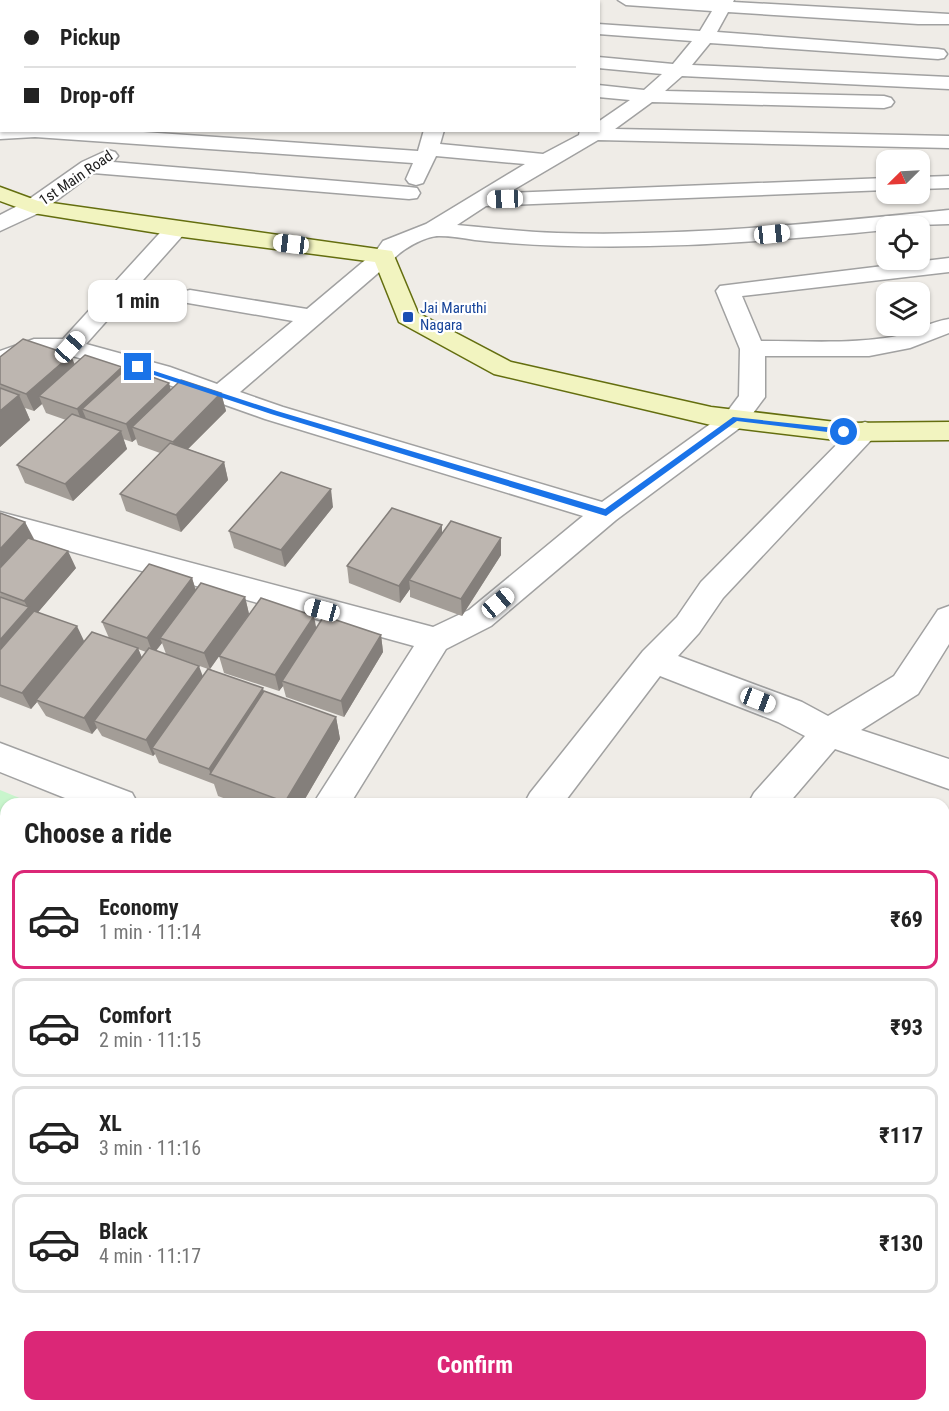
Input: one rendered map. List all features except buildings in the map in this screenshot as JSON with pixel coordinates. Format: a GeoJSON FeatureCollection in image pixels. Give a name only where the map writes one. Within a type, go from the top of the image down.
{"type":"FeatureCollection","features":[{"type":"Feature","properties":{"kind":"street"},"geometry":{"type":"LineString","coordinates":[[626,0],[724,4],[918,19],[949,19]]}},
{"type":"Feature","properties":{"kind":"street"},"geometry":{"type":"LineString","coordinates":[[902,0],[918,19],[945,70]]}},
{"type":"Feature","properties":{"kind":"street"},"geometry":{"type":"LineString","coordinates":[[600,130],[648,96],[678,70],[707,36],[724,4]]}},
{"type":"Feature","properties":{"kind":"street"},"geometry":{"type":"LineString","coordinates":[[600,29],[707,36],[945,70]]}},
{"type":"Feature","properties":{"kind":"street"},"geometry":{"type":"LineString","coordinates":[[600,62],[678,70],[945,70]]}},
{"type":"Feature","properties":{"kind":"street"},"geometry":{"type":"LineString","coordinates":[[600,91],[648,96],[903,103]]}},
{"type":"Feature","properties":{"kind":"street"},"geometry":{"type":"LineString","coordinates":[[0,133],[18,132]]}},
{"type":"Feature","properties":{"kind":"street"},"geometry":{"type":"LineString","coordinates":[[62,132],[429,146],[546,160]]}},
{"type":"Feature","properties":{"kind":"street"},"geometry":{"type":"LineString","coordinates":[[574,132],[949,142]]}},
{"type":"Feature","properties":{"kind":"street"},"geometry":{"type":"LineString","coordinates":[[221,394],[314,317],[387,251],[434,229],[546,160],[598,132]]}},
{"type":"Feature","properties":{"kind":"street","name":"1st Main Road"},"geometry":{"type":"LineString","coordinates":[[0,224],[33,207],[89,166],[145,135]]}},
{"type":"Feature","properties":{"kind":"street"},"geometry":{"type":"LineString","coordinates":[[429,146],[387,251],[408,317],[502,368],[711,416],[844,432],[949,432]]}},
{"type":"Feature","properties":{"kind":"street"},"geometry":{"type":"LineString","coordinates":[[89,166],[409,193]]}},
{"type":"Feature","properties":{"kind":"street"},"geometry":{"type":"LineString","coordinates":[[930,183],[949,182]]}},
{"type":"Feature","properties":{"kind":"street"},"geometry":{"type":"LineString","coordinates":[[482,200],[876,184]]}},
{"type":"Feature","properties":{"kind":"street"},"geometry":{"type":"LineString","coordinates":[[0,193],[33,207],[176,229],[387,251]]}},
{"type":"Feature","properties":{"kind":"street"},"geometry":{"type":"LineString","coordinates":[[434,229],[573,240],[681,238],[772,234],[949,217]]}},
{"type":"Feature","properties":{"kind":"street"},"geometry":{"type":"LineString","coordinates":[[70,347],[176,229]]}},
{"type":"Feature","properties":{"kind":"street"},"geometry":{"type":"LineString","coordinates":[[335,798],[435,640],[480,618],[606,513],[736,418],[752,397],[752,349],[728,291],[949,264]]}},
{"type":"Feature","properties":{"kind":"street"},"geometry":{"type":"LineString","coordinates":[[190,297],[314,317]]}},
{"type":"Feature","properties":{"kind":"street"},"geometry":{"type":"LineString","coordinates":[[752,349],[868,348],[901,343],[936,328],[949,326]]}},
{"type":"Feature","properties":{"kind":"street"},"geometry":{"type":"LineString","coordinates":[[0,360],[34,347],[70,347],[161,373],[274,412],[606,513]]}},
{"type":"Feature","properties":{"kind":"street"},"geometry":{"type":"LineString","coordinates":[[547,798],[654,660],[688,625],[712,590],[865,431]]}},
{"type":"Feature","properties":{"kind":"street"},"geometry":{"type":"LineString","coordinates":[[0,522],[435,640]]}},
{"type":"Feature","properties":{"kind":"street"},"geometry":{"type":"LineString","coordinates":[[771,798],[829,733],[906,685],[949,618]]}},
{"type":"Feature","properties":{"kind":"street"},"geometry":{"type":"LineString","coordinates":[[654,660],[790,712],[829,733],[949,774]]}},
{"type":"Feature","properties":{"kind":"street"},"geometry":{"type":"LineString","coordinates":[[0,757],[105,798]]}},
{"type":"Feature","properties":{"kind":"green space"},"geometry":{"type":"Polygon","coordinates":[[[0,790],[19,798],[0,798],[0,790]]]}},
{"type":"Feature","properties":{"kind":"place","name":"Jai Maruthi Nagara"},"geometry":{"type":"Point","coordinates":[408,317]}},
{"type":"Feature","properties":{"kind":"route"},"geometry":{"type":"LineString","coordinates":[[138,367],[274,412],[606,513],[736,418],[844,432]]}}]}
